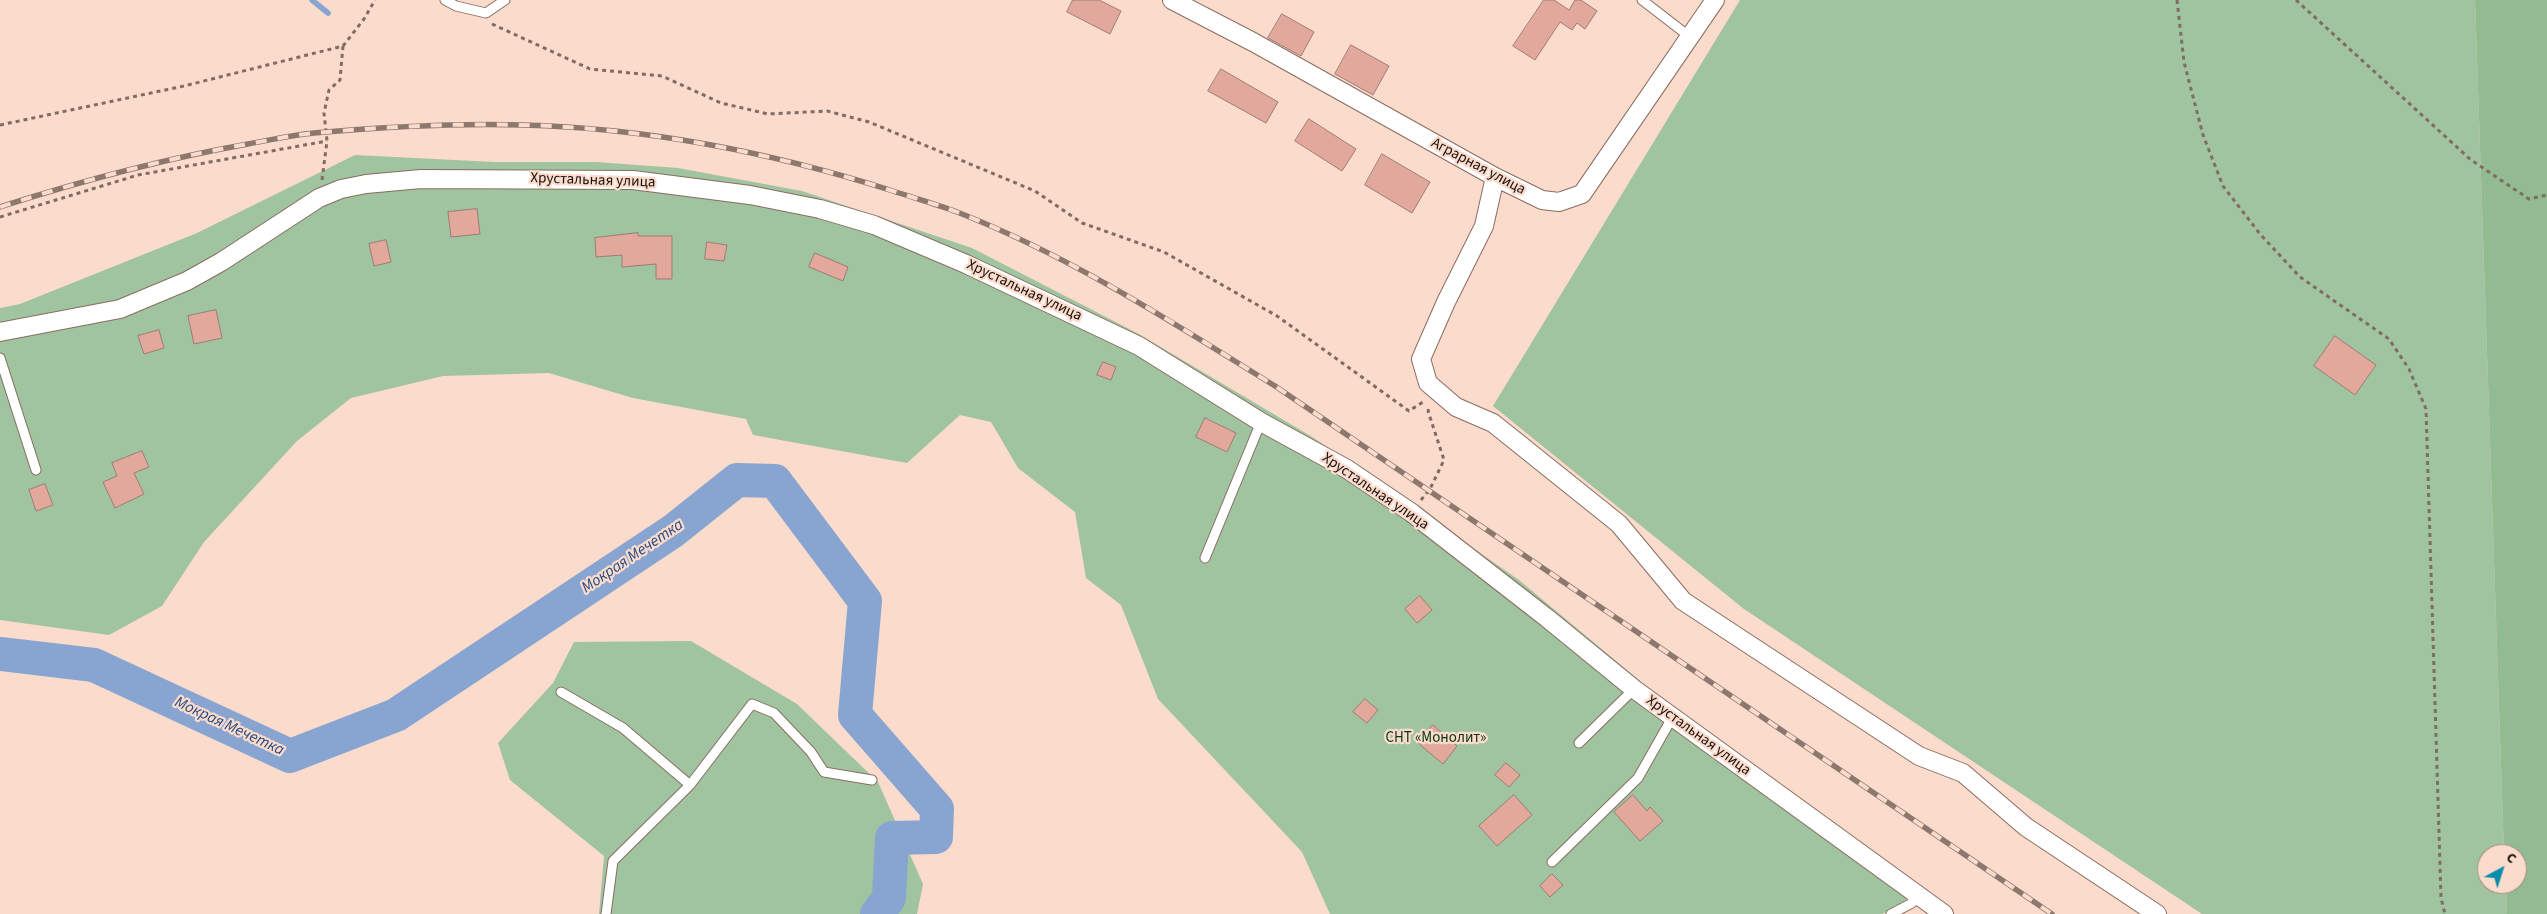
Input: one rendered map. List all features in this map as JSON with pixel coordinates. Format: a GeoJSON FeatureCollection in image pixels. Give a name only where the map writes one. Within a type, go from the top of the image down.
{"type":"FeatureCollection","features":[{"type":"Feature","properties":{"kind":"street","name":"Аграрная улица"},"geometry":{"type":"LineString","coordinates":[[1172,0],[1253,42],[1495,177],[1542,200],[1559,202],[1582,194],[1715,0]]}},
{"type":"Feature","properties":{"kind":"street"},"geometry":{"type":"LineString","coordinates":[[1495,177],[1484,226],[1421,359],[1428,383],[1456,407],[1493,423],[1619,524],[1683,601],[1919,756],[1963,773],[2026,827],[2157,914]]}},
{"type":"Feature","properties":{"kind":"street","name":"Хрустальная улица"},"geometry":{"type":"LineString","coordinates":[[0,332],[129,306],[204,272],[319,198],[341,189],[366,184],[421,179],[633,180],[750,195],[820,208],[874,226],[966,264],[1139,346],[1261,422],[1347,469],[1412,514],[1547,618],[1672,718],[1944,914]]}},
{"type":"Feature","properties":{"kind":"lane"},"geometry":{"type":"LineString","coordinates":[[444,0],[456,6],[486,13],[505,0]]}},
{"type":"Feature","properties":{"kind":"lane"},"geometry":{"type":"LineString","coordinates":[[1642,0],[1690,37]]}},
{"type":"Feature","properties":{"kind":"lane"},"geometry":{"type":"LineString","coordinates":[[0,358],[36,470]]}},
{"type":"Feature","properties":{"kind":"lane"},"geometry":{"type":"LineString","coordinates":[[1205,558],[1261,422]]}},
{"type":"Feature","properties":{"kind":"lane"},"geometry":{"type":"LineString","coordinates":[[1579,743],[1634,689]]}},
{"type":"Feature","properties":{"kind":"lane"},"geometry":{"type":"LineString","coordinates":[[561,692],[623,728],[690,785]]}},
{"type":"Feature","properties":{"kind":"lane"},"geometry":{"type":"LineString","coordinates":[[606,914],[613,861],[690,785],[752,704],[774,713],[811,752],[824,772],[872,780]]}},
{"type":"Feature","properties":{"kind":"lane"},"geometry":{"type":"LineString","coordinates":[[1552,862],[1638,778],[1672,718]]}},
{"type":"Feature","properties":{"kind":"lane"},"geometry":{"type":"LineString","coordinates":[[1891,914],[1912,903],[1914,893]]}},
{"type":"Feature","properties":{"kind":"path"},"geometry":{"type":"LineString","coordinates":[[319,198],[327,141],[324,113],[329,90],[340,80],[342,46],[364,19],[375,0]]}},
{"type":"Feature","properties":{"kind":"path"},"geometry":{"type":"LineString","coordinates":[[2177,0],[2184,62],[2203,135],[2223,186],[2260,234],[2300,277],[2388,339],[2409,369],[2426,409],[2441,898],[2445,914]]}},
{"type":"Feature","properties":{"kind":"path"},"geometry":{"type":"LineString","coordinates":[[2296,0],[2471,160],[2529,198],[2547,195]]}},
{"type":"Feature","properties":{"kind":"path"},"geometry":{"type":"LineString","coordinates":[[488,23],[590,70],[662,76],[721,103],[768,114],[827,111],[869,122],[1035,191],[1082,223],[1164,252],[1277,316],[1409,411],[1438,392]]}},
{"type":"Feature","properties":{"kind":"path"},"geometry":{"type":"LineString","coordinates":[[0,125],[184,86],[342,46]]}},
{"type":"Feature","properties":{"kind":"path"},"geometry":{"type":"LineString","coordinates":[[0,217],[138,175],[327,141]]}},
{"type":"Feature","properties":{"kind":"path"},"geometry":{"type":"LineString","coordinates":[[1412,514],[1430,489],[1444,460],[1428,411],[1438,392]]}},
{"type":"Feature","properties":{"kind":"green space"},"geometry":{"type":"Polygon","coordinates":[[[1740,0],[2475,0],[2504,844],[2477,844],[2477,894],[2506,894],[2507,914],[2202,914],[1744,609],[1493,406],[1740,0]]]}},
{"type":"Feature","properties":{"kind":"green space"},"geometry":{"type":"Polygon","coordinates":[[[2475,0],[2547,0],[2547,914],[2507,914],[2506,894],[2527,894],[2527,844],[2504,844],[2475,0]]]}},
{"type":"Feature","properties":{"kind":"green space","name":"СНТ «Монолит»"},"geometry":{"type":"Polygon","coordinates":[[[355,155],[494,162],[596,162],[678,168],[802,191],[972,248],[1137,333],[1314,438],[1519,580],[1670,706],[1906,883],[1906,902],[1882,914],[1330,914],[1302,852],[1158,699],[1121,605],[1086,578],[1075,512],[1018,468],[991,422],[960,415],[907,463],[753,435],[746,419],[633,398],[549,373],[443,376],[351,398],[297,441],[204,542],[162,606],[109,635],[0,620],[0,308],[20,304],[197,233],[355,155]]]}},
{"type":"Feature","properties":{"kind":"green space"},"geometry":{"type":"Polygon","coordinates":[[[691,641],[797,704],[878,782],[923,884],[917,914],[599,914],[604,856],[510,780],[498,743],[553,683],[574,642],[691,641]]]}},
{"type":"Feature","properties":{"kind":"building"},"geometry":{"type":"Polygon","coordinates":[[[1073,0],[1099,0],[1121,11],[1110,34],[1067,12],[1073,0]]]}},
{"type":"Feature","properties":{"kind":"building"},"geometry":{"type":"Polygon","coordinates":[[[1544,0],[1554,0],[1569,10],[1575,0],[1581,0],[1597,11],[1585,29],[1577,23],[1572,30],[1560,22],[1535,60],[1513,46],[1544,0]]]}},
{"type":"Feature","properties":{"kind":"building"},"geometry":{"type":"Polygon","coordinates":[[[1282,14],[1314,32],[1301,56],[1268,38],[1282,14]]]}},
{"type":"Feature","properties":{"kind":"building"},"geometry":{"type":"Polygon","coordinates":[[[1351,45],[1389,66],[1373,95],[1335,74],[1351,45]]]}},
{"type":"Feature","properties":{"kind":"building"},"geometry":{"type":"Polygon","coordinates":[[[1221,69],[1278,102],[1266,123],[1208,91],[1221,69]]]}},
{"type":"Feature","properties":{"kind":"building"},"geometry":{"type":"Polygon","coordinates":[[[1309,119],[1356,149],[1342,171],[1295,141],[1309,119]]]}},
{"type":"Feature","properties":{"kind":"building"},"geometry":{"type":"Polygon","coordinates":[[[1382,154],[1430,182],[1412,213],[1365,185],[1382,154]]]}},
{"type":"Feature","properties":{"kind":"building"},"geometry":{"type":"Polygon","coordinates":[[[477,209],[480,234],[451,237],[448,212],[477,209]]]}},
{"type":"Feature","properties":{"kind":"building"},"geometry":{"type":"Polygon","coordinates":[[[638,233],[638,236],[672,236],[672,279],[656,279],[656,264],[622,267],[622,255],[596,257],[595,238],[638,233]]]}},
{"type":"Feature","properties":{"kind":"building"},"geometry":{"type":"Polygon","coordinates":[[[386,240],[391,262],[374,266],[369,244],[386,240]]]}},
{"type":"Feature","properties":{"kind":"building"},"geometry":{"type":"Polygon","coordinates":[[[707,242],[727,245],[724,261],[705,259],[707,242]]]}},
{"type":"Feature","properties":{"kind":"building"},"geometry":{"type":"Polygon","coordinates":[[[815,253],[848,267],[843,281],[809,267],[815,253]]]}},
{"type":"Feature","properties":{"kind":"building"},"geometry":{"type":"Polygon","coordinates":[[[216,310],[222,338],[194,344],[188,316],[216,310]]]}},
{"type":"Feature","properties":{"kind":"building"},"geometry":{"type":"Polygon","coordinates":[[[159,330],[164,348],[144,354],[138,336],[159,330]]]}},
{"type":"Feature","properties":{"kind":"building"},"geometry":{"type":"Polygon","coordinates":[[[2335,336],[2376,365],[2355,395],[2314,366],[2335,336]]]}},
{"type":"Feature","properties":{"kind":"building"},"geometry":{"type":"Polygon","coordinates":[[[1103,362],[1116,367],[1111,380],[1097,375],[1103,362]]]}},
{"type":"Feature","properties":{"kind":"building"},"geometry":{"type":"Polygon","coordinates":[[[1205,418],[1236,433],[1227,452],[1196,437],[1205,418]]]}},
{"type":"Feature","properties":{"kind":"building"},"geometry":{"type":"Polygon","coordinates":[[[142,451],[149,467],[134,473],[144,494],[115,508],[103,482],[117,476],[112,463],[142,451]]]}},
{"type":"Feature","properties":{"kind":"building"},"geometry":{"type":"Polygon","coordinates":[[[45,484],[53,505],[36,511],[29,490],[45,484]]]}},
{"type":"Feature","properties":{"kind":"building"},"geometry":{"type":"Polygon","coordinates":[[[1420,596],[1432,610],[1417,623],[1405,609],[1420,596]]]}},
{"type":"Feature","properties":{"kind":"building"},"geometry":{"type":"Polygon","coordinates":[[[1365,699],[1378,710],[1367,723],[1353,712],[1365,699]]]}},
{"type":"Feature","properties":{"kind":"building"},"geometry":{"type":"Polygon","coordinates":[[[1433,725],[1457,746],[1443,764],[1418,743],[1433,725]]]}},
{"type":"Feature","properties":{"kind":"building"},"geometry":{"type":"Polygon","coordinates":[[[1506,763],[1520,775],[1509,787],[1495,775],[1506,763]]]}},
{"type":"Feature","properties":{"kind":"building"},"geometry":{"type":"Polygon","coordinates":[[[1514,795],[1532,815],[1497,846],[1479,826],[1514,795]]]}},
{"type":"Feature","properties":{"kind":"building"},"geometry":{"type":"Polygon","coordinates":[[[1633,795],[1647,811],[1650,807],[1663,821],[1640,841],[1614,812],[1633,795]]]}},
{"type":"Feature","properties":{"kind":"building"},"geometry":{"type":"Polygon","coordinates":[[[1552,874],[1563,885],[1550,897],[1540,886],[1552,874]]]}},
{"type":"Feature","properties":{"kind":"waterway"},"geometry":{"type":"LineString","coordinates":[[312,0],[328,13]]}},
{"type":"Feature","properties":{"kind":"waterway","name":"Мокрая Мечетка"},"geometry":{"type":"LineString","coordinates":[[0,654],[94,665],[290,756],[396,715],[673,531],[737,480],[775,481],[865,601],[855,715],[937,809],[936,837],[892,838],[889,898],[877,914]]}},
{"type":"Feature","properties":{"kind":"railway"},"geometry":{"type":"LineString","coordinates":[[0,207],[61,188],[154,164],[289,136],[392,127],[445,125],[570,127],[663,137],[756,154],[802,165],[848,177],[941,206],[999,229],[1080,270],[1159,314],[1275,386],[2052,914]]}}]}
